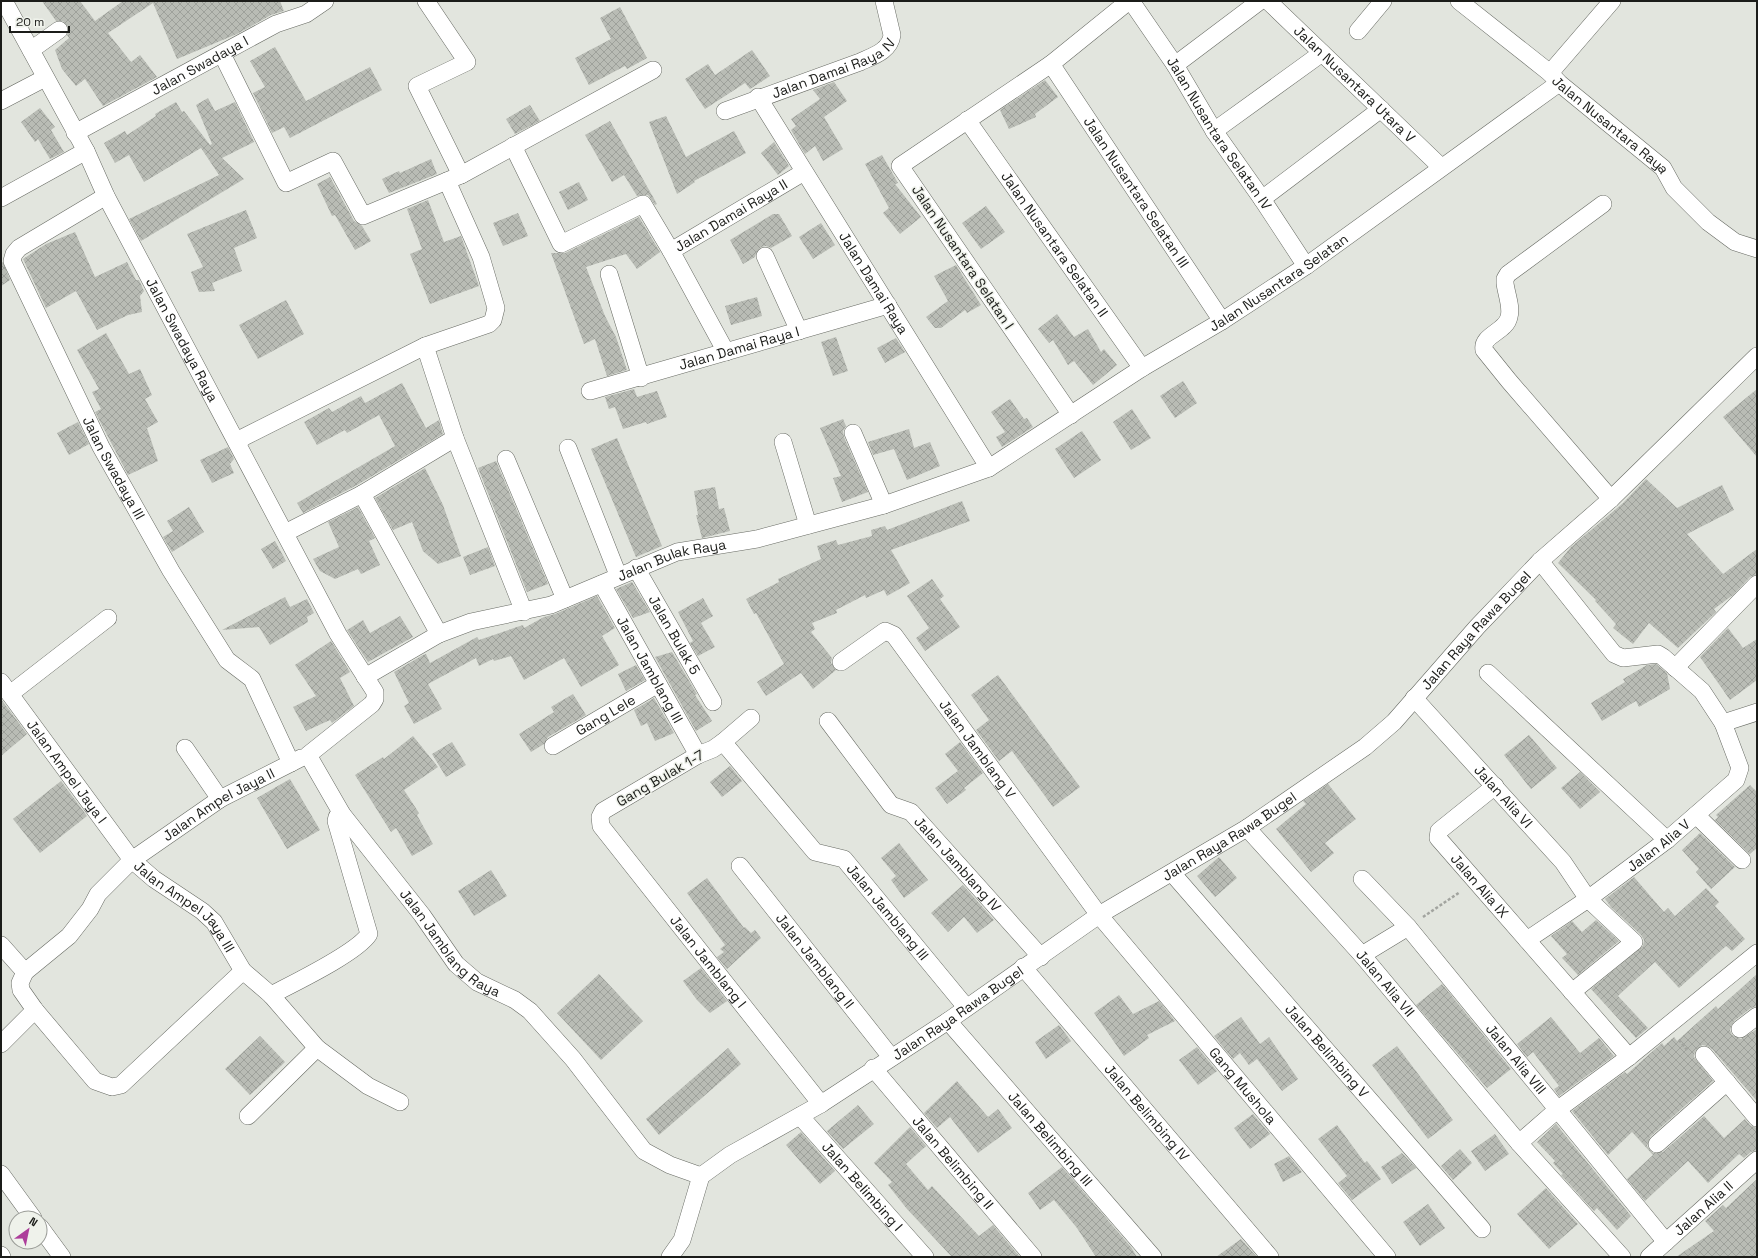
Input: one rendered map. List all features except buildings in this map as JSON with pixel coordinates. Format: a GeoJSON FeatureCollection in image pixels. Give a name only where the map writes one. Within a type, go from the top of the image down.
{"type":"FeatureCollection","features":[{"type":"Feature","properties":{"kind":"street","name":"Jalan Swadaya Raya"},"geometry":{"type":"LineString","coordinates":[[4,1],[86,151],[106,196],[338,634],[365,677]]}},
{"type":"Feature","properties":{"kind":"street","name":"Jalan Swadaya I"},"geometry":{"type":"LineString","coordinates":[[76,133],[276,24],[306,14],[326,1]]}},
{"type":"Feature","properties":{"kind":"street"},"geometry":{"type":"LineString","coordinates":[[237,442],[244,437],[424,346],[489,324],[496,314],[496,308],[481,257],[454,178],[417,86],[467,62],[426,1]]}},
{"type":"Feature","properties":{"kind":"street","name":"Jalan Damai Raya IV"},"geometry":{"type":"LineString","coordinates":[[725,111],[758,97],[860,62],[880,53],[891,40],[892,35],[884,1]]}},
{"type":"Feature","properties":{"kind":"street"},"geometry":{"type":"LineString","coordinates":[[967,120],[1051,64],[1130,1]]}},
{"type":"Feature","properties":{"kind":"street","name":"Jalan Nusantara Selatan IV"},"geometry":{"type":"LineString","coordinates":[[1130,1],[1175,65],[1214,131],[1262,199],[1306,266]]}},
{"type":"Feature","properties":{"kind":"street"},"geometry":{"type":"LineString","coordinates":[[1175,65],[1260,1]]}},
{"type":"Feature","properties":{"kind":"street","name":"Jalan Nusantara Utara V"},"geometry":{"type":"LineString","coordinates":[[1268,1],[1441,167]]}},
{"type":"Feature","properties":{"kind":"street"},"geometry":{"type":"LineString","coordinates":[[1358,31],[1383,1]]}},
{"type":"Feature","properties":{"kind":"street","name":"Jalan Nusantara Raya"},"geometry":{"type":"LineString","coordinates":[[1459,1],[1555,78],[1663,168],[1674,188],[1708,222],[1735,242],[1757,249]]}},
{"type":"Feature","properties":{"kind":"street","name":"Jalan Nusantara Selatan"},"geometry":{"type":"LineString","coordinates":[[989,468],[1071,416],[1142,368],[1222,321],[1306,266],[1441,167],[1499,128],[1555,78],[1612,1]]}},
{"type":"Feature","properties":{"kind":"street"},"geometry":{"type":"LineString","coordinates":[[31,50],[59,30]]}},
{"type":"Feature","properties":{"kind":"street"},"geometry":{"type":"LineString","coordinates":[[1214,131],[1322,53]]}},
{"type":"Feature","properties":{"kind":"street"},"geometry":{"type":"LineString","coordinates":[[222,54],[286,183],[333,161],[363,216],[454,178],[653,70]]}},
{"type":"Feature","properties":{"kind":"street","name":"Jalan Nusantara Selatan III"},"geometry":{"type":"LineString","coordinates":[[1051,64],[1222,321]]}},
{"type":"Feature","properties":{"kind":"street"},"geometry":{"type":"LineString","coordinates":[[1,101],[46,78]]}},
{"type":"Feature","properties":{"kind":"street","name":"Jalan Damai Raya"},"geometry":{"type":"LineString","coordinates":[[758,97],[989,468]]}},
{"type":"Feature","properties":{"kind":"street"},"geometry":{"type":"LineString","coordinates":[[1262,199],[1381,109]]}},
{"type":"Feature","properties":{"kind":"street","name":"Jalan Nusantara Selatan II"},"geometry":{"type":"LineString","coordinates":[[967,120],[1142,368]]}},
{"type":"Feature","properties":{"kind":"street","name":"Jalan Nusantara Selatan I"},"geometry":{"type":"LineString","coordinates":[[967,120],[900,166],[1071,416]]}},
{"type":"Feature","properties":{"kind":"street","name":"Jalan Damai Raya II"},"geometry":{"type":"LineString","coordinates":[[513,146],[561,244],[643,204],[671,251],[804,172]]}},
{"type":"Feature","properties":{"kind":"street"},"geometry":{"type":"LineString","coordinates":[[1,198],[86,151]]}},
{"type":"Feature","properties":{"kind":"street","name":"Jalan Swadaya III"},"geometry":{"type":"LineString","coordinates":[[106,196],[19,248],[14,254],[12,261],[101,447],[171,571],[227,660],[252,679],[291,763]]}},
{"type":"Feature","properties":{"kind":"street"},"geometry":{"type":"LineString","coordinates":[[1603,204],[1508,274],[1505,279],[1505,283],[1510,312],[1509,319],[1505,326],[1485,341],[1483,346],[1484,350],[1509,381],[1611,499]]}},
{"type":"Feature","properties":{"kind":"street"},"geometry":{"type":"LineString","coordinates":[[671,251],[726,352]]}},
{"type":"Feature","properties":{"kind":"street"},"geometry":{"type":"LineString","coordinates":[[765,256],[799,331]]}},
{"type":"Feature","properties":{"kind":"street"},"geometry":{"type":"LineString","coordinates":[[609,274],[641,378]]}},
{"type":"Feature","properties":{"kind":"street","name":"Jalan Damai Raya I"},"geometry":{"type":"LineString","coordinates":[[590,392],[888,305]]}},
{"type":"Feature","properties":{"kind":"street"},"geometry":{"type":"LineString","coordinates":[[424,346],[455,438],[524,612]]}},
{"type":"Feature","properties":{"kind":"street","name":"Jalan Raya Rawa Bugel"},"geometry":{"type":"LineString","coordinates":[[700,1176],[730,1155],[821,1104],[873,1068],[948,1021],[1099,915],[1247,828],[1365,747],[1394,722],[1414,698],[1540,561],[1611,499],[1757,356]]}},
{"type":"Feature","properties":{"kind":"street"},"geometry":{"type":"LineString","coordinates":[[853,433],[884,505]]}},
{"type":"Feature","properties":{"kind":"street"},"geometry":{"type":"LineString","coordinates":[[285,533],[362,494],[455,438]]}},
{"type":"Feature","properties":{"kind":"street"},"geometry":{"type":"LineString","coordinates":[[783,442],[808,525]]}},
{"type":"Feature","properties":{"kind":"street"},"geometry":{"type":"LineString","coordinates":[[568,448],[618,575]]}},
{"type":"Feature","properties":{"kind":"street"},"geometry":{"type":"LineString","coordinates":[[506,459],[565,599]]}},
{"type":"Feature","properties":{"kind":"street","name":"Jalan Bulak Raya"},"geometry":{"type":"LineString","coordinates":[[365,677],[439,634],[471,622],[524,612],[565,599],[602,584],[618,575],[677,552],[757,538],[884,505],[989,468]]}},
{"type":"Feature","properties":{"kind":"street"},"geometry":{"type":"LineString","coordinates":[[362,494],[439,634]]}},
{"type":"Feature","properties":{"kind":"street","name":"Jalan Alia V"},"geometry":{"type":"LineString","coordinates":[[1527,940],[1588,898],[1667,840],[1736,780],[1740,768],[1723,723],[1702,690],[1658,654],[1623,658],[1614,654],[1540,561]]}},
{"type":"Feature","properties":{"kind":"street","name":"Jalan Bulak 5"},"geometry":{"type":"LineString","coordinates":[[636,568],[713,702]]}},
{"type":"Feature","properties":{"kind":"street","name":"Jalan Jamblang III"},"geometry":{"type":"LineString","coordinates":[[602,584],[698,755]]}},
{"type":"Feature","properties":{"kind":"street"},"geometry":{"type":"LineString","coordinates":[[1675,668],[1757,584]]}},
{"type":"Feature","properties":{"kind":"street"},"geometry":{"type":"LineString","coordinates":[[6,688],[108,618]]}},
{"type":"Feature","properties":{"kind":"street","name":"Jalan Jamblang V"},"geometry":{"type":"LineString","coordinates":[[841,662],[885,631],[894,635],[1099,915]]}},
{"type":"Feature","properties":{"kind":"street"},"geometry":{"type":"LineString","coordinates":[[1488,673],[1667,840]]}},
{"type":"Feature","properties":{"kind":"street"},"geometry":{"type":"LineString","coordinates":[[308,755],[372,704],[375,699],[375,692],[365,677]]}},
{"type":"Feature","properties":{"kind":"street","name":"Gang Lele"},"geometry":{"type":"LineString","coordinates":[[553,746],[658,684]]}},
{"type":"Feature","properties":{"kind":"street","name":"Jalan Ampel Jaya I"},"geometry":{"type":"LineString","coordinates":[[6,688],[132,860]]}},
{"type":"Feature","properties":{"kind":"street","name":"Jalan Alia VI"},"geometry":{"type":"LineString","coordinates":[[1414,698],[1563,862],[1588,898]]}},
{"type":"Feature","properties":{"kind":"street"},"geometry":{"type":"LineString","coordinates":[[1723,723],[1757,712]]}},
{"type":"Feature","properties":{"kind":"street","name":"Gang Bulak 1-7"},"geometry":{"type":"LineString","coordinates":[[600,817],[603,811],[723,742],[752,718]]}},
{"type":"Feature","properties":{"kind":"street","name":"Jalan Jamblang IV"},"geometry":{"type":"LineString","coordinates":[[828,721],[891,805],[911,812],[1041,957]]}},
{"type":"Feature","properties":{"kind":"street","name":"Jalan Jamblang III"},"geometry":{"type":"LineString","coordinates":[[723,742],[814,852],[844,859],[966,1007]]}},
{"type":"Feature","properties":{"kind":"street"},"geometry":{"type":"LineString","coordinates":[[185,748],[220,799]]}},
{"type":"Feature","properties":{"kind":"street","name":"Jalan Ampel Jaya II"},"geometry":{"type":"LineString","coordinates":[[132,860],[220,799],[308,755]]}},
{"type":"Feature","properties":{"kind":"street","name":"Jalan Jamblang Raya"},"geometry":{"type":"LineString","coordinates":[[308,755],[342,814],[422,915],[456,964],[477,982],[515,1000],[530,1011],[573,1059],[644,1150],[670,1165],[700,1176]]}},
{"type":"Feature","properties":{"kind":"street","name":"Jalan Alia IX"},"geometry":{"type":"LineString","coordinates":[[1495,786],[1439,831],[1438,838],[1629,1057]]}},
{"type":"Feature","properties":{"kind":"street"},"geometry":{"type":"LineString","coordinates":[[271,995],[333,962],[364,941],[369,934],[336,821],[337,817],[342,814]]}},
{"type":"Feature","properties":{"kind":"street"},"geometry":{"type":"LineString","coordinates":[[1696,815],[1742,860]]}},
{"type":"Feature","properties":{"kind":"street","name":"Jalan Jamblang I"},"geometry":{"type":"LineString","coordinates":[[600,817],[601,826],[821,1104]]}},
{"type":"Feature","properties":{"kind":"street","name":"Jalan Alia VII"},"geometry":{"type":"LineString","coordinates":[[1247,828],[1362,955],[1519,1143],[1622,1257]]}},
{"type":"Feature","properties":{"kind":"street","name":"Jalan Ampel Jaya III"},"geometry":{"type":"LineString","coordinates":[[26,972],[69,936],[90,909],[98,894],[132,860],[154,879],[202,911],[214,922],[243,971],[271,995],[317,1048],[368,1086],[400,1102]]}},
{"type":"Feature","properties":{"kind":"street","name":"Jalan Jamblang II"},"geometry":{"type":"LineString","coordinates":[[740,866],[890,1057]]}},
{"type":"Feature","properties":{"kind":"street","name":"Jalan Belimbing V"},"geometry":{"type":"LineString","coordinates":[[1172,873],[1482,1229]]}},
{"type":"Feature","properties":{"kind":"street","name":"Jalan Alia VIII"},"geometry":{"type":"LineString","coordinates":[[1362,879],[1408,927],[1666,1242]]}},
{"type":"Feature","properties":{"kind":"street"},"geometry":{"type":"LineString","coordinates":[[1572,992],[1634,942],[1588,898]]}},
{"type":"Feature","properties":{"kind":"street","name":"Gang Mushola"},"geometry":{"type":"LineString","coordinates":[[1099,915],[1387,1257]]}},
{"type":"Feature","properties":{"kind":"street"},"geometry":{"type":"LineString","coordinates":[[1362,955],[1408,927]]}},
{"type":"Feature","properties":{"kind":"street"},"geometry":{"type":"LineString","coordinates":[[1,945],[26,972],[20,982],[21,990],[35,1010],[95,1081],[112,1087],[121,1085],[243,971]]}},
{"type":"Feature","properties":{"kind":"street"},"geometry":{"type":"LineString","coordinates":[[1519,1143],[1557,1110],[1629,1057],[1757,953]]}},
{"type":"Feature","properties":{"kind":"street","name":"Jalan Belimbing IV"},"geometry":{"type":"LineString","coordinates":[[1023,967],[1270,1257]]}},
{"type":"Feature","properties":{"kind":"street"},"geometry":{"type":"LineString","coordinates":[[1,1044],[35,1010]]}},
{"type":"Feature","properties":{"kind":"street"},"geometry":{"type":"LineString","coordinates":[[1740,1030],[1757,1016]]}},
{"type":"Feature","properties":{"kind":"street","name":"Jalan Belimbing III"},"geometry":{"type":"LineString","coordinates":[[948,1021],[1152,1257]]}},
{"type":"Feature","properties":{"kind":"street"},"geometry":{"type":"LineString","coordinates":[[248,1116],[317,1048]]}},
{"type":"Feature","properties":{"kind":"street"},"geometry":{"type":"LineString","coordinates":[[1704,1055],[1757,1118]]}},
{"type":"Feature","properties":{"kind":"street","name":"Jalan Belimbing II"},"geometry":{"type":"LineString","coordinates":[[873,1068],[1033,1257]]}},
{"type":"Feature","properties":{"kind":"street"},"geometry":{"type":"LineString","coordinates":[[1657,1144],[1727,1082]]}},
{"type":"Feature","properties":{"kind":"street","name":"Jalan Belimbing I"},"geometry":{"type":"LineString","coordinates":[[800,1116],[924,1257]]}},
{"type":"Feature","properties":{"kind":"street","name":"Jalan Alia II"},"geometry":{"type":"LineString","coordinates":[[1650,1257],[1757,1160]]}},
{"type":"Feature","properties":{"kind":"street"},"geometry":{"type":"LineString","coordinates":[[1,1174],[27,1210]]}},
{"type":"Feature","properties":{"kind":"street"},"geometry":{"type":"LineString","coordinates":[[670,1257],[682,1240],[700,1176]]}},
{"type":"Feature","properties":{"kind":"street"},"geometry":{"type":"LineString","coordinates":[[48,1238],[62,1257]]}},
{"type":"Feature","properties":{"kind":"path"},"geometry":{"type":"LineString","coordinates":[[1408,927],[1476,882]]}},
{"type":"Feature","properties":{"kind":"path"},"geometry":{"type":"LineString","coordinates":[[1668,1025],[1689,1052],[1694,1055],[1704,1055]]}}]}
